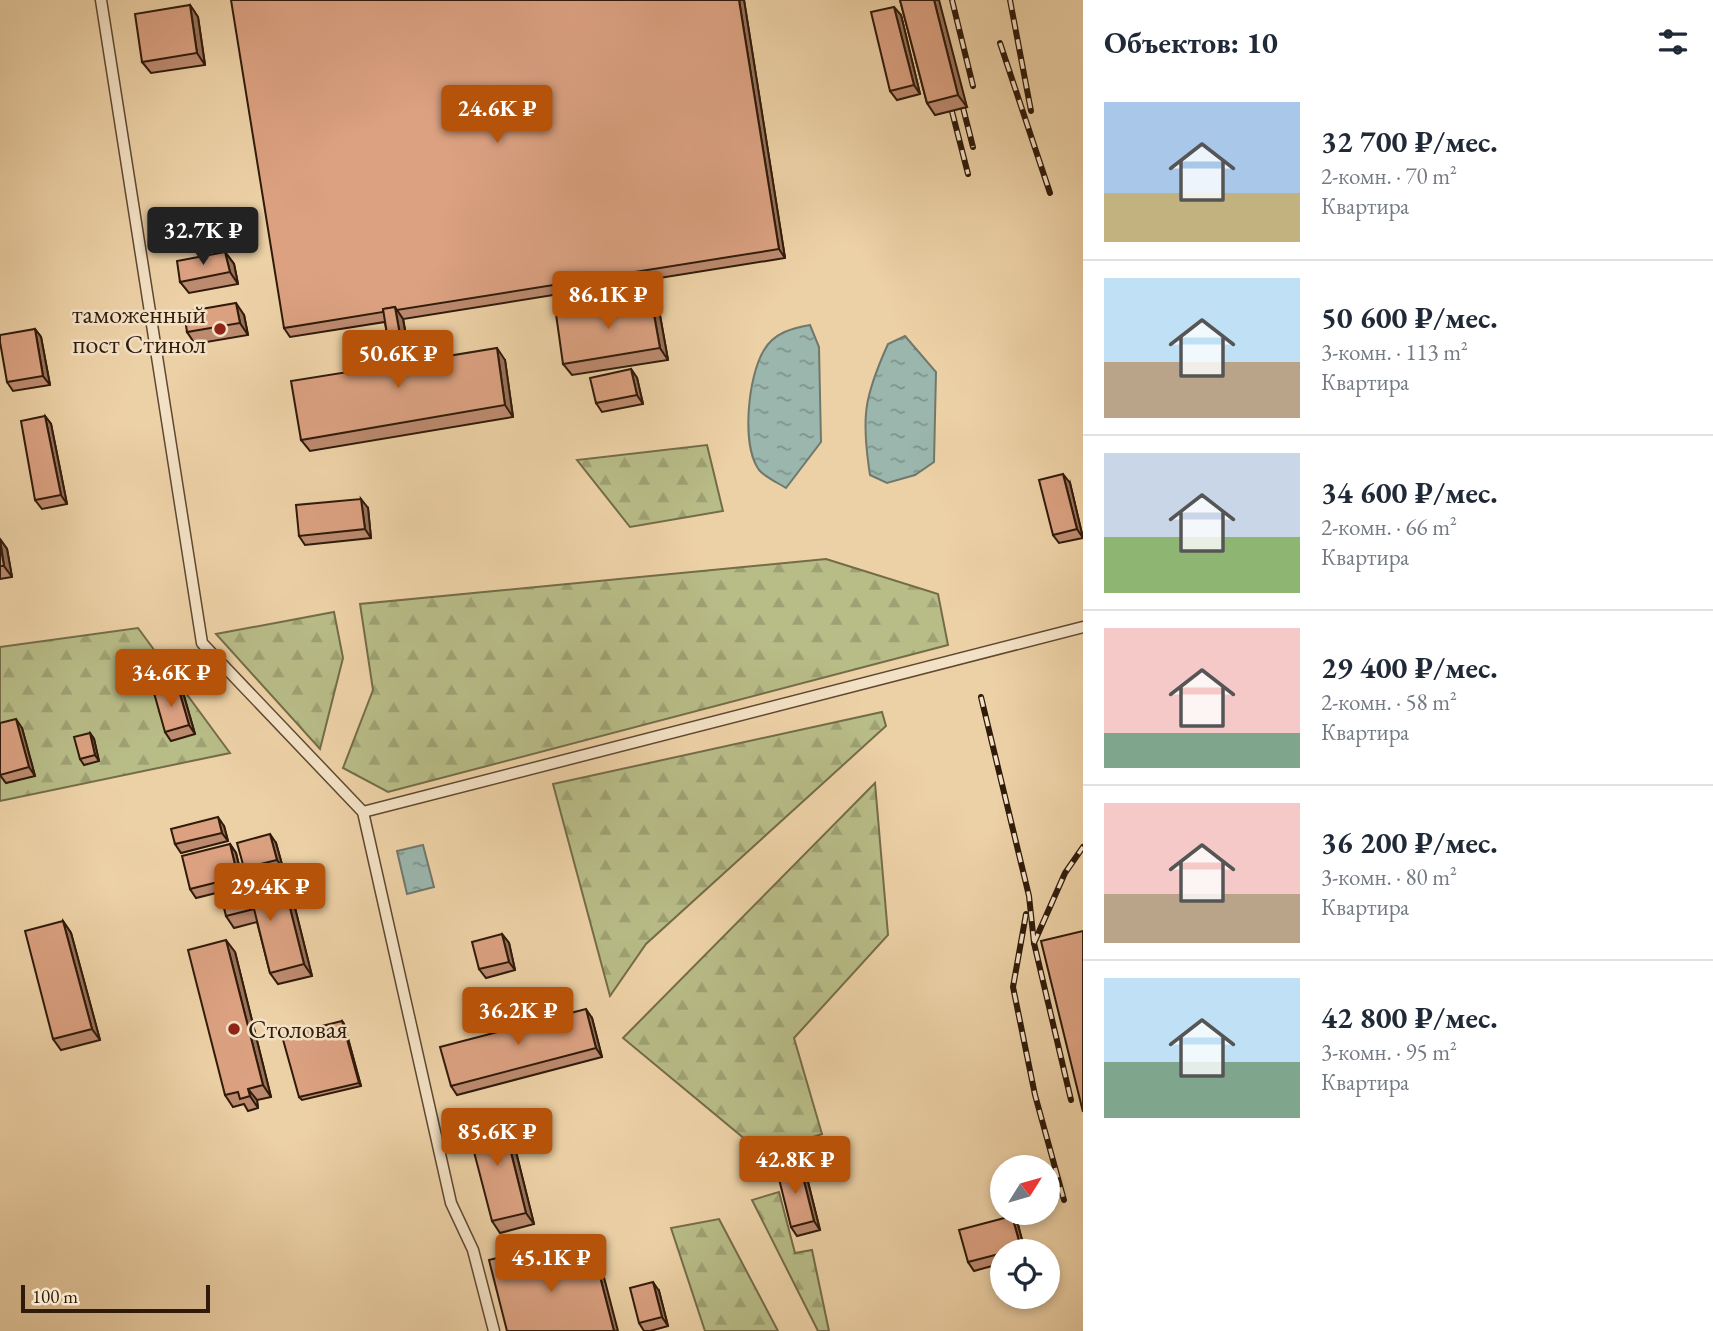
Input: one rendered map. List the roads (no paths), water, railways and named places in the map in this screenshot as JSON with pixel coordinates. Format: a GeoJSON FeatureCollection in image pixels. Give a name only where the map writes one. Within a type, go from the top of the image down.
{"type":"FeatureCollection","features":[{"type":"Feature","properties":{"kind":"street"},"geometry":{"type":"LineString","coordinates":[[101,0],[202,643],[363,812],[451,1203],[473,1250],[494,1331]]}},
{"type":"Feature","properties":{"kind":"street"},"geometry":{"type":"LineString","coordinates":[[363,812],[1083,627]]}},
{"type":"Feature","properties":{"kind":"water"},"geometry":{"type":"Polygon","coordinates":[[[810,325],[819,347],[821,442],[786,488],[762,473],[753,459],[748,428],[751,393],[758,362],[768,344],[784,332],[810,325]]]}},
{"type":"Feature","properties":{"kind":"water"},"geometry":{"type":"Polygon","coordinates":[[[905,336],[936,372],[934,462],[915,475],[887,483],[870,475],[865,422],[869,393],[888,344],[905,336]]]}},
{"type":"Feature","properties":{"kind":"water"},"geometry":{"type":"Polygon","coordinates":[[[423,845],[434,887],[407,894],[397,851],[423,845]]]}},
{"type":"Feature","properties":{"kind":"railway"},"geometry":{"type":"LineString","coordinates":[[952,0],[973,86]]}},
{"type":"Feature","properties":{"kind":"railway"},"geometry":{"type":"LineString","coordinates":[[1010,0],[1031,111]]}},
{"type":"Feature","properties":{"kind":"railway"},"geometry":{"type":"LineString","coordinates":[[1000,43],[1050,193]]}},
{"type":"Feature","properties":{"kind":"railway"},"geometry":{"type":"LineString","coordinates":[[958,88],[973,147]]}},
{"type":"Feature","properties":{"kind":"railway"},"geometry":{"type":"LineString","coordinates":[[947,92],[968,174]]}},
{"type":"Feature","properties":{"kind":"railway"},"geometry":{"type":"LineString","coordinates":[[981,697],[1029,896],[1034,943],[1071,1100]]}},
{"type":"Feature","properties":{"kind":"railway"},"geometry":{"type":"LineString","coordinates":[[1034,943],[1065,873],[1083,847]]}},
{"type":"Feature","properties":{"kind":"railway"},"geometry":{"type":"LineString","coordinates":[[1026,914],[1013,987],[1035,1095],[1064,1200]]}},
{"type":"Feature","properties":{"kind":"place","name":"таможенный пост Стинол"},"geometry":{"type":"Point","coordinates":[220,329]}},
{"type":"Feature","properties":{"kind":"place","name":"Столовая"},"geometry":{"type":"Point","coordinates":[234,1029]}}]}
